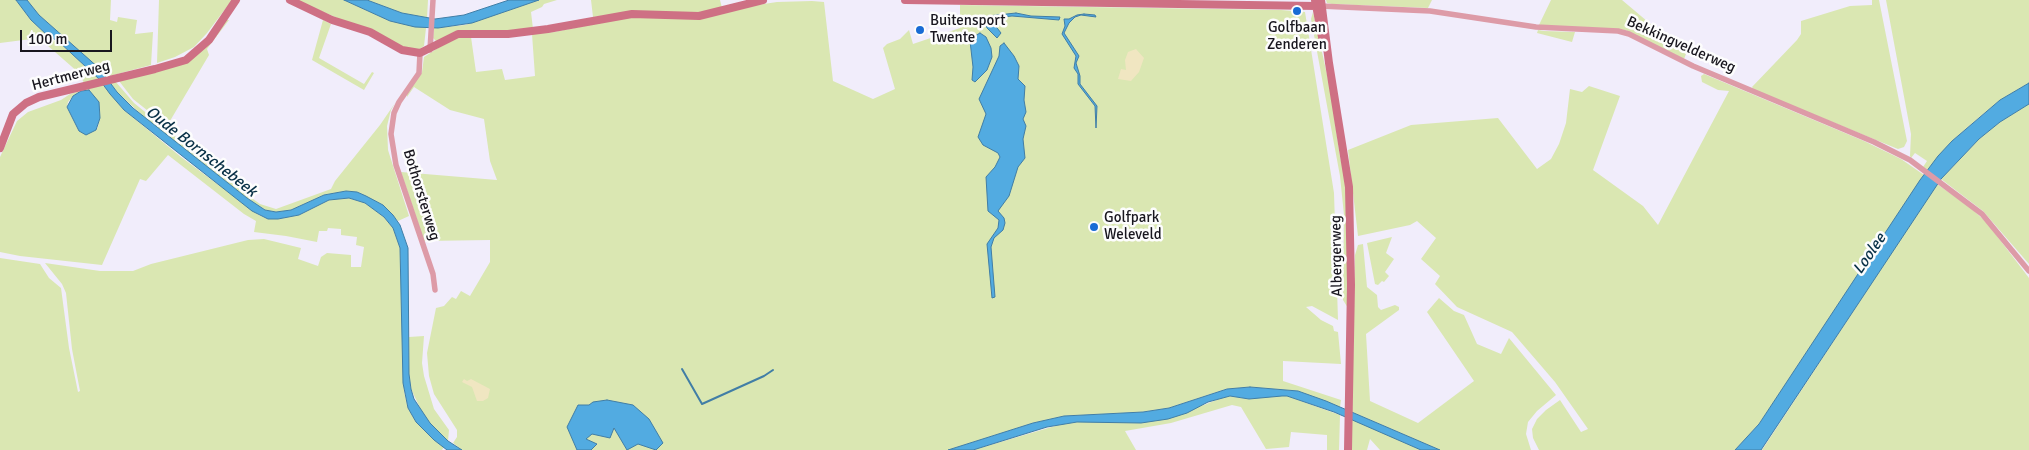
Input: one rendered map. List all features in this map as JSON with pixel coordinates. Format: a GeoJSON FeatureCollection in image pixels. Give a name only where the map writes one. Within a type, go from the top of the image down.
{"type":"FeatureCollection","features":[{"type":"Feature","properties":{"kind":"street","name":"Hertmerweg"},"geometry":{"type":"LineString","coordinates":[[0,148],[10,120],[22,105],[38,97],[155,70],[186,60],[209,40],[236,0]]}},
{"type":"Feature","properties":{"kind":"street"},"geometry":{"type":"LineString","coordinates":[[290,0],[332,20],[370,32],[402,50],[420,53],[430,50],[458,34],[508,34],[632,14],[699,16],[763,0]]}},
{"type":"Feature","properties":{"kind":"street"},"geometry":{"type":"LineString","coordinates":[[430,50],[433,0]]}},
{"type":"Feature","properties":{"kind":"street","name":"Bekkingvelderweg"},"geometry":{"type":"LineString","coordinates":[[905,0],[1318,3],[1430,10],[1536,27],[1618,31],[1629,34],[1701,69],[1874,142],[1910,160],[1982,214],[2029,271]]}},
{"type":"Feature","properties":{"kind":"street","name":"Albergerweg"},"geometry":{"type":"LineString","coordinates":[[1318,3],[1349,187],[1352,285],[1348,450]]}},
{"type":"Feature","properties":{"kind":"street","name":"Bothorsterweg"},"geometry":{"type":"LineString","coordinates":[[420,53],[420,73],[405,93],[394,113],[391,134],[396,165],[433,274],[435,290]]}},
{"type":"Feature","properties":{"kind":"green space"},"geometry":{"type":"Polygon","coordinates":[[[0,0],[16,0],[31,20],[52,40],[58,41],[99,79],[84,83],[79,73],[39,38],[0,43],[0,0]]]}},
{"type":"Feature","properties":{"kind":"green space"},"geometry":{"type":"Polygon","coordinates":[[[27,0],[111,0],[110,20],[117,22],[118,17],[137,20],[135,34],[153,32],[151,65],[106,77],[38,14],[27,0]]]}},
{"type":"Feature","properties":{"kind":"green space"},"geometry":{"type":"Polygon","coordinates":[[[159,0],[232,0],[194,47],[175,57],[157,63],[159,0]]]}},
{"type":"Feature","properties":{"kind":"green space"},"geometry":{"type":"Polygon","coordinates":[[[296,0],[344,0],[390,21],[426,28],[424,46],[418,50],[406,48],[296,0]]]}},
{"type":"Feature","properties":{"kind":"green space"},"geometry":{"type":"Polygon","coordinates":[[[367,0],[428,0],[427,18],[402,13],[367,0]]]}},
{"type":"Feature","properties":{"kind":"green space"},"geometry":{"type":"Polygon","coordinates":[[[539,0],[557,0],[544,4],[542,7],[531,12],[533,29],[490,31],[436,41],[433,38],[434,28],[465,25],[539,0]]]}},
{"type":"Feature","properties":{"kind":"green space"},"geometry":{"type":"Polygon","coordinates":[[[591,0],[720,0],[722,8],[694,13],[630,12],[593,17],[591,0]]]}},
{"type":"Feature","properties":{"kind":"green space"},"geometry":{"type":"Polygon","coordinates":[[[1326,0],[1432,0],[1428,8],[1332,4],[1327,3],[1326,0]]]}},
{"type":"Feature","properties":{"kind":"green space"},"geometry":{"type":"Polygon","coordinates":[[[1551,0],[1622,0],[1686,54],[1684,59],[1625,30],[1539,25],[1551,0]]]}},
{"type":"Feature","properties":{"kind":"green space"},"geometry":{"type":"Polygon","coordinates":[[[1872,0],[1879,0],[1907,141],[1904,147],[1898,149],[1754,90],[1752,87],[1797,40],[1801,34],[1801,21],[1850,6],[1872,5],[1872,0]]]}},
{"type":"Feature","properties":{"kind":"green space"},"geometry":{"type":"Polygon","coordinates":[[[1886,0],[2029,0],[2029,83],[2000,100],[1976,120],[1952,141],[1928,170],[1923,167],[1927,161],[1915,153],[1911,158],[1910,156],[1911,134],[1886,0]]]}},
{"type":"Feature","properties":{"kind":"green space"},"geometry":{"type":"Polygon","coordinates":[[[777,2],[824,2],[833,81],[873,99],[895,89],[883,48],[887,44],[900,39],[909,30],[913,44],[960,28],[960,5],[1281,10],[1305,12],[1334,193],[1338,320],[1312,306],[1306,307],[1321,320],[1333,326],[1334,331],[1338,332],[1341,364],[1283,361],[1283,381],[1341,400],[1340,407],[1298,391],[1250,387],[1226,389],[1169,408],[1142,412],[1064,416],[1033,423],[948,450],[462,450],[453,443],[457,437],[457,430],[434,394],[429,376],[427,353],[436,308],[444,306],[452,297],[456,299],[461,291],[470,296],[490,262],[490,240],[424,241],[401,172],[497,180],[490,161],[484,119],[450,110],[414,87],[407,97],[407,93],[422,72],[424,57],[455,37],[471,37],[476,72],[502,69],[505,80],[535,76],[532,34],[554,32],[625,18],[697,18],[744,7],[777,2]]]}},
{"type":"Feature","properties":{"kind":"green space"},"geometry":{"type":"Polygon","coordinates":[[[1313,12],[1330,88],[1340,157],[1348,189],[1348,308],[1343,300],[1344,215],[1340,176],[1311,19],[1313,12]]]}},
{"type":"Feature","properties":{"kind":"green space"},"geometry":{"type":"Polygon","coordinates":[[[226,20],[229,20],[207,49],[209,55],[167,126],[133,99],[119,81],[176,66],[226,20]]]}},
{"type":"Feature","properties":{"kind":"green space"},"geometry":{"type":"Polygon","coordinates":[[[323,20],[331,24],[319,58],[364,84],[372,72],[374,73],[364,90],[312,60],[323,20]]]}},
{"type":"Feature","properties":{"kind":"green space"},"geometry":{"type":"Polygon","coordinates":[[[1538,30],[1575,32],[1572,42],[1537,33],[1538,30]]]}},
{"type":"Feature","properties":{"kind":"green space"},"geometry":{"type":"Polygon","coordinates":[[[1704,74],[1864,141],[1901,159],[1924,175],[1759,424],[1735,450],[1539,450],[1533,438],[1532,429],[1537,419],[1560,400],[1581,432],[1588,429],[1555,382],[1512,332],[1457,307],[1435,284],[1440,276],[1421,259],[1436,238],[1417,221],[1410,225],[1358,236],[1348,150],[1411,125],[1498,118],[1537,169],[1551,159],[1559,144],[1566,123],[1570,89],[1582,92],[1589,86],[1620,96],[1593,170],[1643,206],[1658,225],[1729,91],[1718,90],[1702,82],[1701,76],[1704,74]]]}},
{"type":"Feature","properties":{"kind":"green space"},"geometry":{"type":"Polygon","coordinates":[[[115,81],[134,103],[249,196],[260,204],[276,209],[331,189],[335,181],[380,125],[395,103],[387,126],[388,150],[409,216],[398,221],[383,205],[357,192],[346,191],[324,195],[291,210],[276,212],[265,210],[143,116],[117,92],[110,82],[115,81]]]}},
{"type":"Feature","properties":{"kind":"green space"},"geometry":{"type":"Polygon","coordinates":[[[103,84],[124,110],[181,157],[259,215],[268,219],[299,215],[329,200],[349,198],[365,203],[384,217],[393,228],[400,248],[404,391],[408,408],[416,422],[444,447],[442,450],[0,450],[0,258],[40,264],[49,278],[61,288],[69,348],[78,392],[80,391],[72,349],[66,293],[62,284],[45,263],[100,271],[133,271],[151,264],[248,240],[264,239],[301,248],[298,259],[318,266],[321,257],[327,253],[351,255],[351,267],[361,267],[364,247],[356,245],[357,237],[341,235],[341,229],[328,228],[327,231],[319,231],[317,242],[254,232],[256,221],[244,214],[168,155],[146,181],[140,179],[102,265],[0,252],[0,157],[17,121],[28,112],[61,100],[70,94],[103,84]],[[89,90],[81,91],[73,96],[68,102],[67,107],[79,131],[96,130],[100,109],[89,90]]]}},
{"type":"Feature","properties":{"kind":"green space"},"geometry":{"type":"Polygon","coordinates":[[[2029,104],[2029,264],[1983,211],[1941,179],[1979,139],[2000,122],[2029,104]]]}},
{"type":"Feature","properties":{"kind":"green space"},"geometry":{"type":"Polygon","coordinates":[[[1937,184],[1971,208],[1987,223],[2029,278],[2029,450],[1762,450],[1937,184]]]}},
{"type":"Feature","properties":{"kind":"green space"},"geometry":{"type":"Polygon","coordinates":[[[1392,237],[1386,253],[1394,259],[1385,272],[1389,276],[1378,285],[1375,284],[1367,243],[1392,237]]]}},
{"type":"Feature","properties":{"kind":"green space"},"geometry":{"type":"Polygon","coordinates":[[[1363,244],[1367,287],[1377,295],[1378,307],[1381,310],[1395,305],[1399,307],[1399,310],[1366,334],[1370,401],[1418,423],[1474,381],[1427,312],[1439,298],[1454,311],[1464,315],[1477,344],[1501,354],[1509,338],[1556,395],[1537,411],[1528,422],[1526,434],[1531,450],[1440,450],[1352,412],[1355,255],[1358,245],[1363,244]]]}},
{"type":"Feature","properties":{"kind":"green space"},"geometry":{"type":"Polygon","coordinates":[[[424,336],[422,363],[424,376],[434,409],[449,430],[448,441],[422,412],[411,389],[409,337],[424,336]]]}},
{"type":"Feature","properties":{"kind":"green space"},"geometry":{"type":"Polygon","coordinates":[[[1230,396],[1249,399],[1263,396],[1287,396],[1340,415],[1339,450],[1327,450],[1327,435],[1291,432],[1289,447],[1266,449],[1241,407],[1232,405],[1171,423],[1125,431],[1136,450],[973,450],[1062,424],[1121,422],[1204,405],[1230,396]]]}},
{"type":"Feature","properties":{"kind":"green space"},"geometry":{"type":"Polygon","coordinates":[[[1352,419],[1421,450],[1380,450],[1370,439],[1367,450],[1351,450],[1352,419]]]}},
{"type":"Feature","properties":{"kind":"sand"},"geometry":{"type":"Polygon","coordinates":[[[1136,49],[1144,58],[1139,72],[1131,81],[1118,79],[1121,69],[1126,70],[1125,60],[1128,52],[1136,49]]]}},
{"type":"Feature","properties":{"kind":"sand"},"geometry":{"type":"Polygon","coordinates":[[[464,379],[467,381],[471,379],[490,389],[488,398],[483,401],[477,401],[472,387],[462,382],[464,379]]]}},
{"type":"Feature","properties":{"kind":"water"},"geometry":{"type":"Polygon","coordinates":[[[16,0],[27,0],[39,15],[100,69],[117,92],[133,108],[247,198],[265,210],[276,212],[291,210],[324,195],[346,191],[357,192],[366,196],[383,205],[393,215],[400,225],[408,248],[409,374],[411,389],[414,399],[430,423],[448,441],[462,450],[447,450],[434,440],[416,422],[408,408],[403,383],[400,248],[393,228],[384,217],[365,203],[349,198],[329,200],[299,215],[278,219],[268,219],[252,211],[124,110],[99,79],[58,41],[48,36],[31,20],[16,0]]]}},
{"type":"Feature","properties":{"kind":"water"},"geometry":{"type":"Polygon","coordinates":[[[344,0],[367,0],[402,13],[435,19],[464,15],[509,0],[539,0],[472,23],[438,28],[415,27],[390,21],[344,0]]]}},
{"type":"Feature","properties":{"kind":"water"},"geometry":{"type":"Polygon","coordinates":[[[1016,13],[1031,16],[1060,17],[1059,20],[1012,16],[994,18],[991,20],[1001,33],[997,38],[987,28],[983,19],[988,16],[1016,13]]]}},
{"type":"Feature","properties":{"kind":"water"},"geometry":{"type":"Polygon","coordinates":[[[1084,14],[1095,15],[1096,17],[1081,15],[1075,17],[1069,23],[1064,33],[1079,56],[1076,63],[1080,84],[1097,106],[1096,128],[1095,106],[1078,84],[1078,74],[1074,68],[1076,56],[1062,34],[1065,26],[1064,19],[1084,14]]]}},
{"type":"Feature","properties":{"kind":"water"},"geometry":{"type":"Polygon","coordinates":[[[980,33],[986,37],[991,48],[992,57],[987,70],[975,82],[972,80],[973,67],[970,41],[980,33]]]}},
{"type":"Feature","properties":{"kind":"water"},"geometry":{"type":"Polygon","coordinates":[[[1004,43],[1019,66],[1018,79],[1025,86],[1024,100],[1026,112],[1023,119],[1026,126],[1023,139],[1025,158],[1018,167],[1009,196],[998,211],[1004,218],[1005,223],[1003,230],[994,238],[991,247],[995,297],[992,298],[987,244],[998,228],[999,220],[988,211],[986,177],[995,167],[1000,157],[998,153],[983,145],[978,137],[986,114],[979,99],[999,56],[1000,46],[1004,43]]]}},
{"type":"Feature","properties":{"kind":"water"},"geometry":{"type":"Polygon","coordinates":[[[2029,83],[2029,104],[2000,122],[1979,139],[1941,179],[1761,450],[1735,450],[1759,424],[1920,180],[1938,156],[1952,141],[2000,100],[2029,83]]]}},
{"type":"Feature","properties":{"kind":"water"},"geometry":{"type":"Polygon","coordinates":[[[89,90],[99,102],[100,118],[96,130],[86,135],[79,131],[67,107],[73,96],[81,91],[89,90]]]}},
{"type":"Feature","properties":{"kind":"water"},"geometry":{"type":"Polygon","coordinates":[[[1250,387],[1298,391],[1326,401],[1440,450],[1421,450],[1334,412],[1287,396],[1249,399],[1230,396],[1208,402],[1187,413],[1168,419],[1141,423],[1077,422],[1047,427],[973,450],[948,450],[1033,423],[1064,416],[1143,412],[1169,408],[1227,389],[1250,387]]]}},
{"type":"Feature","properties":{"kind":"water"},"geometry":{"type":"Polygon","coordinates":[[[607,400],[633,405],[649,419],[663,443],[656,450],[638,444],[627,450],[614,428],[610,438],[592,434],[586,439],[597,444],[591,450],[577,450],[567,427],[578,405],[589,405],[593,402],[607,400]]]}},
{"type":"Feature","properties":{"kind":"waterway"},"geometry":{"type":"LineString","coordinates":[[682,369],[702,404],[764,376],[773,370]]}},
{"type":"Feature","properties":{"kind":"place","name":"Golfbaan Zenderen"},"geometry":{"type":"Point","coordinates":[1297,11]}},
{"type":"Feature","properties":{"kind":"place","name":"Buitensport Twente"},"geometry":{"type":"Point","coordinates":[920,30]}},
{"type":"Feature","properties":{"kind":"place","name":"Golfpark Weleveld"},"geometry":{"type":"Point","coordinates":[1094,227]}},
{"type":"Feature","properties":{"kind":"water label","name":"Oude Bornschebeek"},"geometry":{"type":"Point","coordinates":[201,152]}},
{"type":"Feature","properties":{"kind":"water label","name":"Loolee"},"geometry":{"type":"Point","coordinates":[1870,254]}}]}
